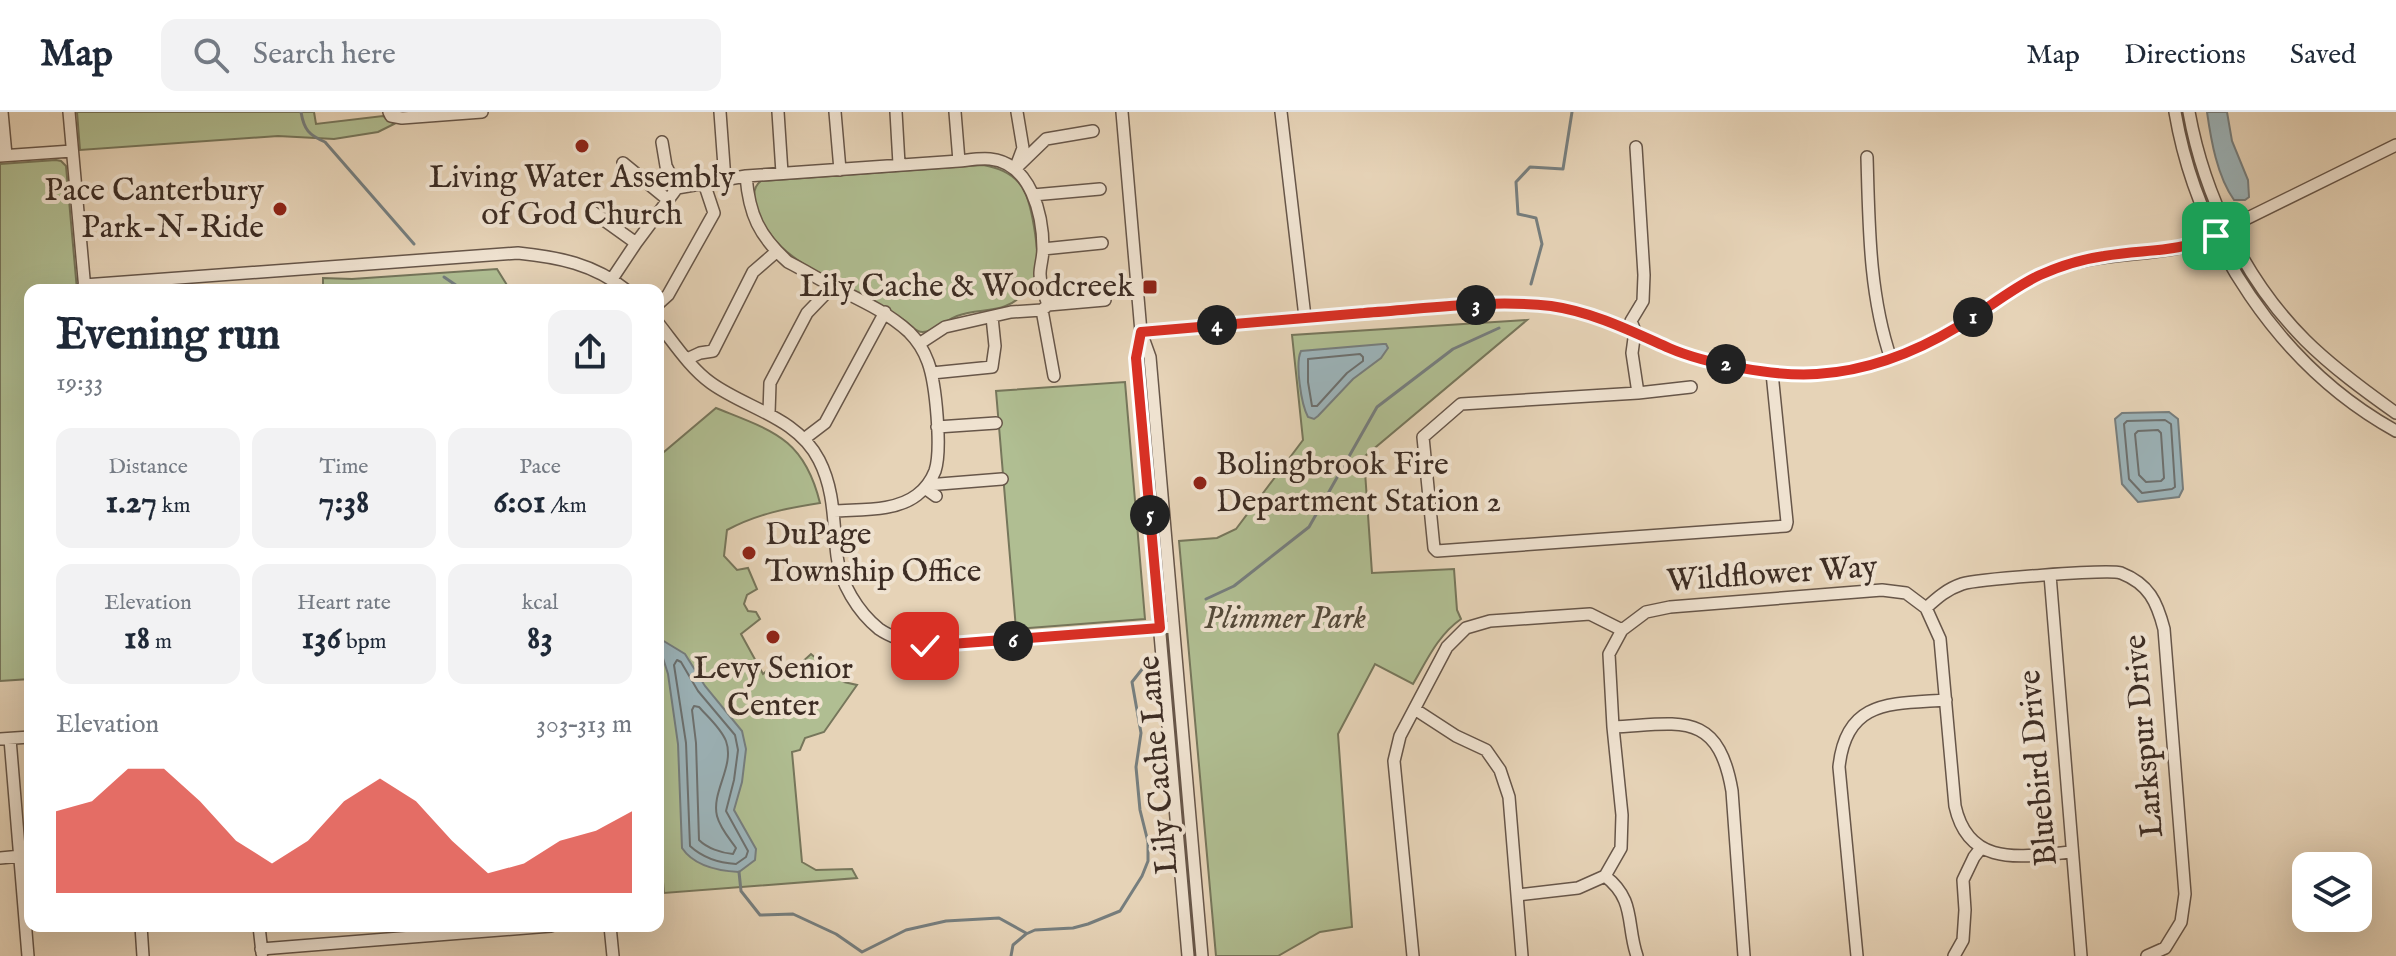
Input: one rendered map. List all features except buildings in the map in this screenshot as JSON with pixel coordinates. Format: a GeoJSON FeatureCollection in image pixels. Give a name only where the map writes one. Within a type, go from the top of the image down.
{"type":"FeatureCollection","features":[{"type":"Feature","properties":{"kind":"street"},"geometry":{"type":"LineString","coordinates":[[2,112],[3,156],[72,151]]}},
{"type":"Feature","properties":{"kind":"street"},"geometry":{"type":"LineString","coordinates":[[69,112],[84,284]]}},
{"type":"Feature","properties":{"kind":"street"},"geometry":{"type":"LineString","coordinates":[[390,114],[402,118],[482,112]]}},
{"type":"Feature","properties":{"kind":"street"},"geometry":{"type":"LineString","coordinates":[[720,112],[725,180]]}},
{"type":"Feature","properties":{"kind":"street"},"geometry":{"type":"LineString","coordinates":[[778,112],[782,173]]}},
{"type":"Feature","properties":{"kind":"street"},"geometry":{"type":"LineString","coordinates":[[835,112],[840,170]]}},
{"type":"Feature","properties":{"kind":"street"},"geometry":{"type":"LineString","coordinates":[[896,112],[899,164]]}},
{"type":"Feature","properties":{"kind":"street"},"geometry":{"type":"LineString","coordinates":[[955,112],[959,161]]}},
{"type":"Feature","properties":{"kind":"street"},"geometry":{"type":"LineString","coordinates":[[1015,169],[1023,148],[1017,112]]}},
{"type":"Feature","properties":{"kind":"street","name":"Lily Cache Lane"},"geometry":{"type":"LineString","coordinates":[[1122,112],[1141,332],[1150,357],[1202,956]]}},
{"type":"Feature","properties":{"kind":"street"},"geometry":{"type":"LineString","coordinates":[[1281,112],[1305,317]]}},
{"type":"Feature","properties":{"kind":"street"},"geometry":{"type":"LineString","coordinates":[[2175,112],[2180,144],[2193,187],[2232,267],[2249,293],[2295,351],[2345,397],[2396,431]]}},
{"type":"Feature","properties":{"kind":"street"},"geometry":{"type":"LineString","coordinates":[[2189,112],[2207,179],[2228,230],[2269,295],[2306,341],[2396,413]]}},
{"type":"Feature","properties":{"kind":"street"},"geometry":{"type":"LineString","coordinates":[[1015,169],[1046,139],[1093,131]]}},
{"type":"Feature","properties":{"kind":"street"},"geometry":{"type":"LineString","coordinates":[[662,142],[666,166],[677,188]]}},
{"type":"Feature","properties":{"kind":"street"},"geometry":{"type":"LineString","coordinates":[[1141,332],[1305,317],[1520,304],[1586,313],[1688,355],[1772,373],[1833,373],[1891,359],[1958,327],[2039,275],[2102,256],[2175,250],[2216,236],[2396,145]]}},
{"type":"Feature","properties":{"kind":"street"},"geometry":{"type":"LineString","coordinates":[[1636,147],[1644,275],[1643,301],[1631,321],[1635,331],[1632,353],[1638,393]]}},
{"type":"Feature","properties":{"kind":"street"},"geometry":{"type":"LineString","coordinates":[[1867,157],[1876,297],[1881,329],[1891,359]]}},
{"type":"Feature","properties":{"kind":"street"},"geometry":{"type":"LineString","coordinates":[[612,279],[677,188],[746,176],[993,159],[1015,169],[1023,177],[1038,210],[1043,249],[1039,277],[1054,376]]}},
{"type":"Feature","properties":{"kind":"street"},"geometry":{"type":"LineString","coordinates":[[623,163],[667,199]]}},
{"type":"Feature","properties":{"kind":"street"},"geometry":{"type":"LineString","coordinates":[[746,176],[748,202],[759,228],[776,252],[788,262],[885,312],[919,344],[932,373],[938,456],[926,486],[914,498],[891,507],[834,511]]}},
{"type":"Feature","properties":{"kind":"street"},"geometry":{"type":"LineString","coordinates":[[664,299],[714,213],[704,183]]}},
{"type":"Feature","properties":{"kind":"street"},"geometry":{"type":"LineString","coordinates":[[1033,195],[1100,189]]}},
{"type":"Feature","properties":{"kind":"street"},"geometry":{"type":"LineString","coordinates":[[590,210],[636,243]]}},
{"type":"Feature","properties":{"kind":"street"},"geometry":{"type":"LineString","coordinates":[[1043,249],[1102,243]]}},
{"type":"Feature","properties":{"kind":"street"},"geometry":{"type":"LineString","coordinates":[[687,359],[713,351],[753,272],[776,252]]}},
{"type":"Feature","properties":{"kind":"street"},"geometry":{"type":"LineString","coordinates":[[134,284],[518,253],[555,257],[584,266],[618,284]]}},
{"type":"Feature","properties":{"kind":"street"},"geometry":{"type":"LineString","coordinates":[[769,413],[770,383],[807,313],[833,286]]}},
{"type":"Feature","properties":{"kind":"street"},"geometry":{"type":"LineString","coordinates":[[919,344],[945,327],[1011,312],[1105,300]]}},
{"type":"Feature","properties":{"kind":"street"},"geometry":{"type":"LineString","coordinates":[[804,439],[825,423],[885,312]]}},
{"type":"Feature","properties":{"kind":"street"},"geometry":{"type":"LineString","coordinates":[[932,373],[992,367],[995,335],[992,317]]}},
{"type":"Feature","properties":{"kind":"street"},"geometry":{"type":"LineString","coordinates":[[664,330],[710,382],[788,424],[819,458],[829,484],[837,560],[847,590],[880,629],[907,642],[925,646],[1173,627]]}},
{"type":"Feature","properties":{"kind":"street","name":"Lily Cache Lane"},"geometry":{"type":"LineString","coordinates":[[1141,332],[1136,358],[1188,956]]}},
{"type":"Feature","properties":{"kind":"street"},"geometry":{"type":"LineString","coordinates":[[1691,387],[1461,404],[1423,437],[1435,551],[1786,526],[1772,373]]}},
{"type":"Feature","properties":{"kind":"street"},"geometry":{"type":"LineString","coordinates":[[937,427],[996,423]]}},
{"type":"Feature","properties":{"kind":"street"},"geometry":{"type":"LineString","coordinates":[[926,486],[1002,479]]}},
{"type":"Feature","properties":{"kind":"street"},"geometry":{"type":"LineString","coordinates":[[926,486],[936,496]]}},
{"type":"Feature","properties":{"kind":"street","name":"Larkspur Drive"},"geometry":{"type":"LineString","coordinates":[[1926,608],[1946,591],[1964,583],[2119,572],[2145,589],[2158,605],[2164,629],[2185,894],[2181,922],[2165,948],[2147,956]]}},
{"type":"Feature","properties":{"kind":"street","name":"Bluebird Drive"},"geometry":{"type":"LineString","coordinates":[[2050,575],[2081,956]]}},
{"type":"Feature","properties":{"kind":"street","name":"Wildflower Way"},"geometry":{"type":"LineString","coordinates":[[1622,630],[1646,612],[1670,607],[1882,590],[1906,593],[1926,608]]}},
{"type":"Feature","properties":{"kind":"street"},"geometry":{"type":"LineString","coordinates":[[1926,608],[1940,639],[1956,813],[1964,830],[1981,848],[2003,856],[2072,852]]}},
{"type":"Feature","properties":{"kind":"street"},"geometry":{"type":"LineString","coordinates":[[1413,956],[1394,761],[1400,736],[1447,647],[1466,628],[1490,621],[1590,614],[1622,630],[1609,654],[1622,815],[1621,848],[1605,876],[1578,888],[1518,895]]}},
{"type":"Feature","properties":{"kind":"street"},"geometry":{"type":"LineString","coordinates":[[1857,956],[1839,767],[1842,744],[1852,725],[1869,712],[1894,704],[1946,700]]}},
{"type":"Feature","properties":{"kind":"street"},"geometry":{"type":"LineString","coordinates":[[1416,710],[1456,736],[1486,750],[1500,770],[1509,797],[1522,956]]}},
{"type":"Feature","properties":{"kind":"street"},"geometry":{"type":"LineString","coordinates":[[1613,727],[1682,724],[1702,731],[1715,741],[1727,765],[1732,791],[1744,956]]}},
{"type":"Feature","properties":{"kind":"street"},"geometry":{"type":"LineString","coordinates":[[5,739],[24,899]]}},
{"type":"Feature","properties":{"kind":"street"},"geometry":{"type":"LineString","coordinates":[[1954,956],[1963,940],[1963,880],[1981,848]]}},
{"type":"Feature","properties":{"kind":"street"},"geometry":{"type":"LineString","coordinates":[[0,858],[21,856]]}},
{"type":"Feature","properties":{"kind":"street"},"geometry":{"type":"LineString","coordinates":[[1605,876],[1625,898],[1637,956]]}},
{"type":"Feature","properties":{"kind":"street"},"geometry":{"type":"LineString","coordinates":[[26,932],[28,956]]}},
{"type":"Feature","properties":{"kind":"street"},"geometry":{"type":"LineString","coordinates":[[141,932],[143,956]]}},
{"type":"Feature","properties":{"kind":"street"},"geometry":{"type":"LineString","coordinates":[[260,932],[262,952],[484,932]]}},
{"type":"Feature","properties":{"kind":"street"},"geometry":{"type":"LineString","coordinates":[[611,932],[613,956]]}},
{"type":"Feature","properties":{"kind":"green space"},"geometry":{"type":"Polygon","coordinates":[[[77,112],[314,112],[316,124],[383,116],[394,124],[378,132],[334,139],[278,136],[80,150],[77,112]]]}},
{"type":"Feature","properties":{"kind":"green space"},"geometry":{"type":"Polygon","coordinates":[[[56,160],[66,166],[76,284],[24,284],[24,679],[0,681],[0,164],[56,160]]]}},
{"type":"Feature","properties":{"kind":"green space"},"geometry":{"type":"Polygon","coordinates":[[[983,165],[1008,174],[1024,191],[1036,240],[1035,275],[1026,291],[1009,305],[966,313],[922,332],[789,253],[767,230],[754,200],[756,186],[761,181],[983,165]]]}},
{"type":"Feature","properties":{"kind":"green space"},"geometry":{"type":"Polygon","coordinates":[[[497,269],[506,284],[323,284],[323,278],[352,279],[497,269]]]}},
{"type":"Feature","properties":{"kind":"green space","name":"Plimmer Park"},"geometry":{"type":"Polygon","coordinates":[[[1527,320],[1364,457],[1372,573],[1454,569],[1457,610],[1461,619],[1439,640],[1413,684],[1375,664],[1338,734],[1352,927],[1320,932],[1278,956],[1216,956],[1179,541],[1217,538],[1236,529],[1303,440],[1292,335],[1527,320]]]}},
{"type":"Feature","properties":{"kind":"green space"},"geometry":{"type":"Polygon","coordinates":[[[1125,382],[1145,619],[1016,629],[996,391],[1125,382]]]}},
{"type":"Feature","properties":{"kind":"green space"},"geometry":{"type":"Polygon","coordinates":[[[716,408],[754,423],[783,440],[795,450],[813,481],[820,503],[772,512],[727,530],[724,556],[737,570],[748,568],[757,589],[747,595],[744,604],[760,619],[741,634],[763,674],[779,660],[790,673],[811,654],[844,682],[857,685],[824,732],[805,738],[800,750],[792,752],[802,862],[816,870],[852,869],[857,878],[664,893],[664,452],[716,408]]]}},
{"type":"Feature","properties":{"kind":"water"},"geometry":{"type":"Polygon","coordinates":[[[2207,112],[2227,112],[2232,141],[2248,180],[2249,197],[2245,200],[2234,200],[2223,180],[2207,112]]]}},
{"type":"Feature","properties":{"kind":"water"},"geometry":{"type":"Polygon","coordinates":[[[1386,344],[1388,348],[1381,358],[1353,379],[1318,416],[1314,419],[1308,417],[1300,384],[1301,351],[1386,344]]]}},
{"type":"Feature","properties":{"kind":"water"},"geometry":{"type":"Polygon","coordinates":[[[2169,412],[2178,419],[2183,489],[2179,497],[2138,502],[2122,484],[2115,419],[2122,413],[2169,412]]]}},
{"type":"Feature","properties":{"kind":"water"},"geometry":{"type":"Polygon","coordinates":[[[664,641],[685,654],[705,686],[742,731],[746,749],[742,782],[734,810],[756,849],[755,860],[739,872],[715,869],[700,863],[682,848],[678,744],[664,661],[664,641]]]}},
{"type":"Feature","properties":{"kind":"waterway"},"geometry":{"type":"LineString","coordinates":[[301,112],[308,131],[325,142],[414,244]]}},
{"type":"Feature","properties":{"kind":"waterway"},"geometry":{"type":"LineString","coordinates":[[1531,284],[1542,244],[1536,218],[1518,214],[1516,182],[1530,167],[1563,169],[1572,112]]}},
{"type":"Feature","properties":{"kind":"waterway"},"geometry":{"type":"LineString","coordinates":[[444,277],[454,284]]}},
{"type":"Feature","properties":{"kind":"waterway"},"geometry":{"type":"LineString","coordinates":[[1206,599],[1234,586],[1309,527],[1377,407],[1453,349],[1499,328]]}},
{"type":"Feature","properties":{"kind":"waterway"},"geometry":{"type":"LineString","coordinates":[[1011,956],[1013,945],[1035,930],[1073,928],[1120,911],[1142,876],[1148,861],[1148,842],[1140,810],[1136,767],[1141,733],[1132,682],[1143,668]]}},
{"type":"Feature","properties":{"kind":"waterway"},"geometry":{"type":"LineString","coordinates":[[739,872],[741,891],[760,915],[793,914],[836,934],[862,952],[906,930],[946,921],[999,918],[1026,933]]}},
{"type":"Feature","properties":{"kind":"place","name":"Living Water Assembly of God Church"},"geometry":{"type":"Point","coordinates":[582,146]}},
{"type":"Feature","properties":{"kind":"place","name":"Pace Canterbury Park-N-Ride"},"geometry":{"type":"Point","coordinates":[280,209]}},
{"type":"Feature","properties":{"kind":"place","name":"Lily Cache & Woodcreek"},"geometry":{"type":"Point","coordinates":[1150,287]}},
{"type":"Feature","properties":{"kind":"place","name":"Bolingbrook Fire Department Station 2"},"geometry":{"type":"Point","coordinates":[1200,483]}},
{"type":"Feature","properties":{"kind":"place","name":"DuPage Township Office"},"geometry":{"type":"Point","coordinates":[749,553]}},
{"type":"Feature","properties":{"kind":"place","name":"Levy Senior Center"},"geometry":{"type":"Point","coordinates":[773,637]}},
{"type":"Feature","properties":{"kind":"route"},"geometry":{"type":"LineString","coordinates":[[925,646],[1160,628],[1136,358],[1141,332],[1425,308],[1520,304],[1586,313],[1688,355],[1772,373],[1821,374],[1891,359],[1922,346],[1958,327],[2039,275],[2102,256],[2175,250],[2216,236]]}}]}
